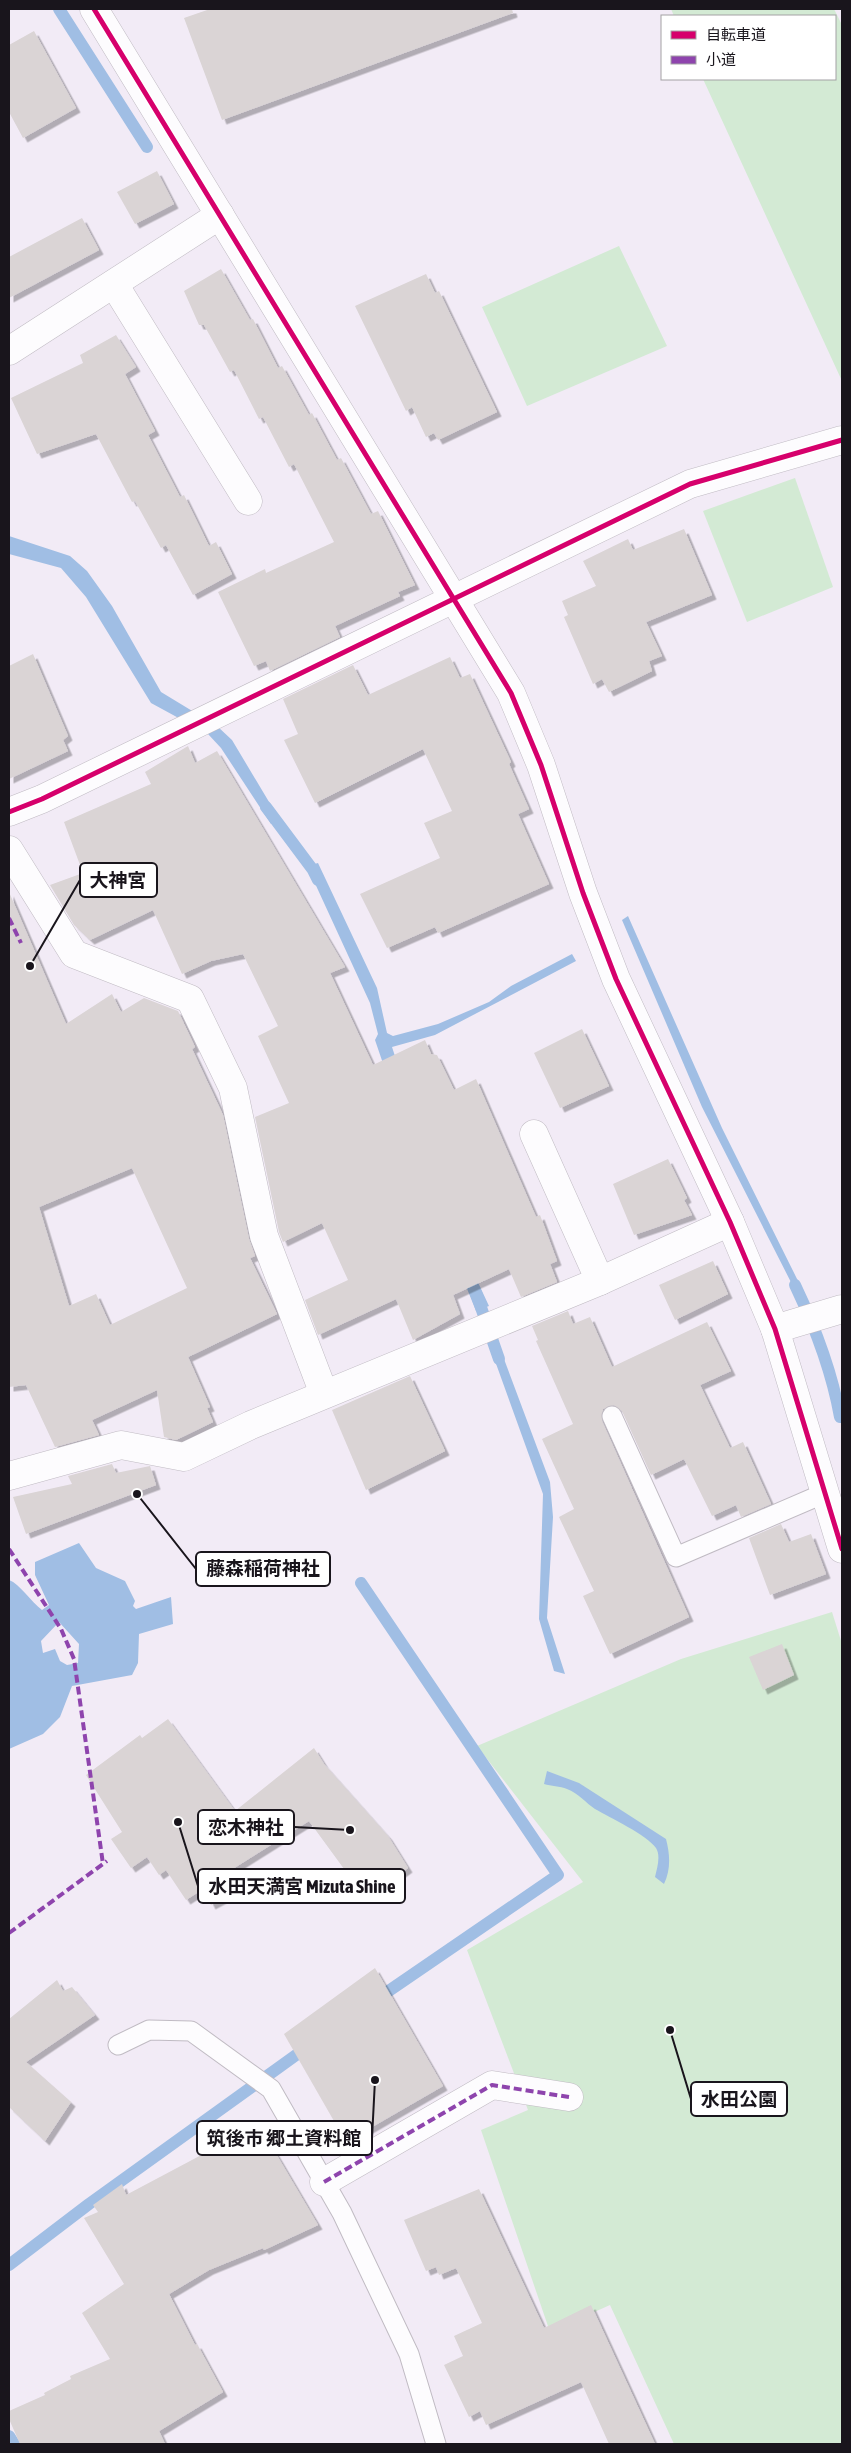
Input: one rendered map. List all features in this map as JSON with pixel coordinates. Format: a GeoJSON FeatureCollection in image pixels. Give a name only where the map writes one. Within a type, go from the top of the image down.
{"type":"FeatureCollection","features":[{"type":"Feature","properties":{"kind":"street"},"geometry":{"type":"LineString","coordinates":[[94,9],[511,693],[541,765],[583,893],[616,979],[730,1222],[775,1329],[842,1549]]}},
{"type":"Feature","properties":{"kind":"street"},"geometry":{"type":"LineString","coordinates":[[9,352],[220,215]]}},
{"type":"Feature","properties":{"kind":"street"},"geometry":{"type":"LineString","coordinates":[[114,284],[248,501]]}},
{"type":"Feature","properties":{"kind":"street"},"geometry":{"type":"LineString","coordinates":[[9,812],[42,800],[690,484],[842,440]]}},
{"type":"Feature","properties":{"kind":"street"},"geometry":{"type":"LineString","coordinates":[[9,850],[74,954],[190,999],[233,1088],[264,1236],[324,1394]]}},
{"type":"Feature","properties":{"kind":"street"},"geometry":{"type":"LineString","coordinates":[[534,1134],[600,1281]]}},
{"type":"Feature","properties":{"kind":"street"},"geometry":{"type":"LineString","coordinates":[[9,1476],[121,1445],[184,1457],[251,1425],[600,1281],[730,1222]]}},
{"type":"Feature","properties":{"kind":"street"},"geometry":{"type":"LineString","coordinates":[[775,1329],[842,1309]]}},
{"type":"Feature","properties":{"kind":"street"},"geometry":{"type":"LineString","coordinates":[[324,2182],[492,2085],[569,2097]]}},
{"type":"Feature","properties":{"kind":"lane"},"geometry":{"type":"LineString","coordinates":[[612,1416],[676,1557],[825,1492]]}},
{"type":"Feature","properties":{"kind":"lane"},"geometry":{"type":"LineString","coordinates":[[118,2045],[149,2030],[191,2031],[271,2089],[342,2213],[409,2354],[436,2444]]}},
{"type":"Feature","properties":{"kind":"green space"},"geometry":{"type":"Polygon","coordinates":[[[671,9],[834,9],[842,25],[842,381],[703,80],[836,80],[836,15],[674,15],[671,9]]]}},
{"type":"Feature","properties":{"kind":"green space"},"geometry":{"type":"Polygon","coordinates":[[[619,246],[667,346],[527,406],[482,307],[619,246]]]}},
{"type":"Feature","properties":{"kind":"green space"},"geometry":{"type":"Polygon","coordinates":[[[795,478],[833,587],[747,622],[703,511],[795,478]]]}},
{"type":"Feature","properties":{"kind":"green space"},"geometry":{"type":"Polygon","coordinates":[[[832,1612],[842,1644],[842,2444],[674,2444],[610,2305],[550,2332],[481,2130],[528,2110],[467,1950],[583,1882],[477,1746],[681,1659],[832,1612]]]}},
{"type":"Feature","properties":{"kind":"water"},"geometry":{"type":"Polygon","coordinates":[[[9,536],[70,556],[87,571],[112,606],[161,692],[217,726],[232,740],[278,817],[271,824],[221,748],[208,734],[151,703],[86,597],[61,568],[9,554],[9,536]]]}},
{"type":"Feature","properties":{"kind":"water"},"geometry":{"type":"Polygon","coordinates":[[[318,863],[377,988],[387,1033],[393,1036],[438,1024],[489,1002],[511,986],[572,954],[576,961],[435,1035],[392,1047],[449,1220],[489,1306],[476,1311],[420,1172],[375,1040],[378,1034],[370,1003],[307,866],[318,863]]]}},
{"type":"Feature","properties":{"kind":"water"},"geometry":{"type":"Polygon","coordinates":[[[628,916],[722,1128],[806,1297],[800,1300],[702,1107],[622,920],[628,916]]]}},
{"type":"Feature","properties":{"kind":"water"},"geometry":{"type":"Polygon","coordinates":[[[498,1343],[550,1482],[553,1517],[547,1618],[565,1674],[554,1671],[539,1619],[543,1494],[490,1347],[498,1343]]]}},
{"type":"Feature","properties":{"kind":"water"},"geometry":{"type":"Polygon","coordinates":[[[79,1543],[96,1568],[125,1581],[135,1601],[133,1606],[136,1609],[171,1597],[173,1624],[139,1634],[138,1663],[132,1675],[72,1686],[60,1717],[43,1734],[9,1749],[9,1580],[17,1585],[42,1610],[49,1605],[35,1575],[35,1562],[79,1543]],[[59,1622],[41,1641],[43,1653],[55,1649],[60,1661],[67,1665],[78,1663],[79,1644],[59,1622]]]}},
{"type":"Feature","properties":{"kind":"water"},"geometry":{"type":"Polygon","coordinates":[[[547,1771],[579,1783],[666,1839],[669,1862],[664,1884],[655,1877],[658,1855],[656,1848],[651,1843],[636,1832],[595,1809],[571,1791],[544,1784],[547,1771]]]}},
{"type":"Feature","properties":{"kind":"building"},"geometry":{"type":"Polygon","coordinates":[[[210,9],[512,9],[513,13],[222,120],[184,18],[210,9]]]}},
{"type":"Feature","properties":{"kind":"building"},"geometry":{"type":"Polygon","coordinates":[[[34,31],[76,108],[23,138],[9,112],[9,45],[34,31]]]}},
{"type":"Feature","properties":{"kind":"building"},"geometry":{"type":"Polygon","coordinates":[[[157,171],[174,204],[135,224],[117,192],[157,171]]]}},
{"type":"Feature","properties":{"kind":"building"},"geometry":{"type":"Polygon","coordinates":[[[82,218],[99,250],[9,298],[9,257],[82,218]]]}},
{"type":"Feature","properties":{"kind":"building"},"geometry":{"type":"Polygon","coordinates":[[[221,269],[250,320],[253,319],[278,368],[282,366],[309,415],[312,413],[337,460],[341,458],[371,514],[378,511],[415,585],[398,592],[400,596],[335,626],[340,637],[270,671],[266,661],[254,666],[218,592],[265,569],[266,573],[334,542],[294,464],[289,467],[263,417],[259,419],[234,370],[230,372],[204,325],[199,325],[184,291],[221,269]]]}},
{"type":"Feature","properties":{"kind":"building"},"geometry":{"type":"Polygon","coordinates":[[[426,274],[435,293],[439,291],[497,412],[438,440],[434,433],[426,437],[412,407],[406,411],[355,306],[426,274]]]}},
{"type":"Feature","properties":{"kind":"building"},"geometry":{"type":"Polygon","coordinates":[[[116,335],[136,367],[125,374],[155,431],[148,435],[180,497],[184,495],[209,546],[216,542],[232,574],[193,595],[166,545],[161,548],[135,501],[132,502],[96,434],[37,454],[11,398],[83,363],[80,355],[116,335]]]}},
{"type":"Feature","properties":{"kind":"building"},"geometry":{"type":"Polygon","coordinates":[[[684,529],[712,595],[646,622],[662,656],[649,661],[652,671],[609,692],[602,679],[593,684],[564,617],[568,615],[562,601],[596,586],[583,561],[628,539],[633,550],[684,529]]]}},
{"type":"Feature","properties":{"kind":"building"},"geometry":{"type":"Polygon","coordinates":[[[33,654],[68,736],[63,740],[68,751],[9,779],[9,666],[33,654]]]}},
{"type":"Feature","properties":{"kind":"building"},"geometry":{"type":"Polygon","coordinates":[[[450,657],[460,678],[470,674],[511,762],[509,764],[529,809],[518,814],[549,884],[438,933],[435,927],[387,948],[360,894],[440,858],[424,823],[452,811],[423,749],[315,803],[284,740],[298,734],[283,699],[353,665],[368,695],[450,657]]]}},
{"type":"Feature","properties":{"kind":"building"},"geometry":{"type":"Polygon","coordinates":[[[188,746],[195,763],[217,751],[345,967],[330,973],[373,1065],[425,1040],[431,1054],[437,1055],[454,1090],[476,1079],[536,1217],[540,1215],[557,1261],[550,1264],[557,1282],[521,1297],[509,1269],[453,1295],[460,1314],[413,1340],[396,1299],[318,1335],[305,1300],[348,1280],[322,1223],[283,1242],[279,1232],[255,1117],[289,1103],[258,1036],[278,1026],[243,954],[211,961],[182,974],[153,910],[90,940],[74,925],[50,885],[83,873],[64,822],[151,784],[145,772],[188,746]]]}},
{"type":"Feature","properties":{"kind":"building"},"geometry":{"type":"Polygon","coordinates":[[[9,892],[66,1024],[112,994],[121,1012],[144,998],[178,1011],[195,1047],[192,1049],[223,1115],[249,1239],[255,1256],[250,1258],[277,1314],[188,1357],[210,1407],[207,1408],[213,1422],[176,1440],[164,1437],[157,1390],[92,1420],[99,1435],[55,1447],[26,1385],[9,1387],[9,892]],[[132,1168],[39,1207],[69,1306],[96,1294],[110,1325],[187,1288],[132,1168]]]}},
{"type":"Feature","properties":{"kind":"building"},"geometry":{"type":"Polygon","coordinates":[[[582,1029],[609,1086],[560,1108],[534,1053],[582,1029]]]}},
{"type":"Feature","properties":{"kind":"building"},"geometry":{"type":"Polygon","coordinates":[[[668,1159],[687,1198],[684,1200],[692,1215],[634,1235],[613,1184],[668,1159]]]}},
{"type":"Feature","properties":{"kind":"building"},"geometry":{"type":"Polygon","coordinates":[[[713,1261],[728,1294],[675,1320],[659,1285],[713,1261]]]}},
{"type":"Feature","properties":{"kind":"building"},"geometry":{"type":"Polygon","coordinates":[[[568,1311],[573,1324],[590,1317],[612,1367],[707,1322],[731,1371],[700,1385],[730,1448],[743,1442],[771,1504],[741,1517],[736,1505],[712,1516],[684,1459],[651,1475],[622,1411],[614,1405],[603,1409],[602,1421],[689,1617],[610,1654],[583,1596],[594,1591],[559,1517],[574,1509],[542,1439],[573,1424],[536,1341],[538,1340],[532,1326],[568,1311]]]}},
{"type":"Feature","properties":{"kind":"building"},"geometry":{"type":"Polygon","coordinates":[[[410,1376],[445,1451],[366,1490],[332,1410],[410,1376]]]}},
{"type":"Feature","properties":{"kind":"building"},"geometry":{"type":"Polygon","coordinates":[[[112,1464],[116,1473],[150,1466],[156,1485],[26,1534],[13,1497],[72,1484],[68,1476],[112,1464]]]}},
{"type":"Feature","properties":{"kind":"building"},"geometry":{"type":"Polygon","coordinates":[[[781,1524],[789,1542],[811,1534],[826,1574],[770,1595],[749,1538],[781,1524]]]}},
{"type":"Feature","properties":{"kind":"building"},"geometry":{"type":"Polygon","coordinates":[[[782,1644],[794,1675],[763,1690],[749,1657],[782,1644]]]}},
{"type":"Feature","properties":{"kind":"building"},"geometry":{"type":"Polygon","coordinates":[[[168,1719],[235,1811],[314,1748],[324,1764],[388,1836],[408,1868],[366,1899],[309,1821],[231,1870],[241,1889],[211,1905],[203,1889],[186,1900],[166,1870],[159,1875],[147,1857],[131,1868],[111,1839],[122,1832],[86,1775],[140,1735],[142,1738],[168,1719]]]}},
{"type":"Feature","properties":{"kind":"building"},"geometry":{"type":"Polygon","coordinates":[[[375,1968],[443,2086],[346,2142],[284,2034],[375,1968]]]}},
{"type":"Feature","properties":{"kind":"building"},"geometry":{"type":"Polygon","coordinates":[[[57,1980],[63,1991],[72,1987],[95,2015],[26,2062],[71,2102],[45,2141],[9,2107],[9,2019],[57,1980]]]}},
{"type":"Feature","properties":{"kind":"building"},"geometry":{"type":"Polygon","coordinates":[[[249,2127],[260,2151],[272,2147],[318,2225],[264,2250],[263,2248],[209,2270],[169,2294],[195,2345],[197,2344],[223,2392],[159,2431],[165,2444],[20,2444],[9,2419],[9,2411],[45,2395],[44,2393],[71,2379],[70,2376],[110,2359],[82,2313],[124,2284],[84,2218],[98,2212],[93,2205],[122,2184],[126,2195],[207,2152],[205,2147],[249,2127]]]}},
{"type":"Feature","properties":{"kind":"building"},"geometry":{"type":"Polygon","coordinates":[[[479,2189],[544,2328],[591,2305],[655,2444],[609,2444],[581,2382],[486,2425],[480,2411],[469,2417],[444,2365],[463,2356],[454,2336],[482,2323],[456,2268],[439,2275],[436,2267],[426,2271],[404,2220],[479,2189]]]}},
{"type":"Feature","properties":{"kind":"waterway"},"geometry":{"type":"LineString","coordinates":[[59,9],[147,147]]}},
{"type":"Feature","properties":{"kind":"waterway"},"geometry":{"type":"LineString","coordinates":[[266,807],[313,870],[318,880]]}},
{"type":"Feature","properties":{"kind":"waterway"},"geometry":{"type":"LineString","coordinates":[[795,1285],[822,1350],[837,1400],[840,1417]]}},
{"type":"Feature","properties":{"kind":"waterway"},"geometry":{"type":"LineString","coordinates":[[476,1293],[499,1359]]}},
{"type":"Feature","properties":{"kind":"waterway"},"geometry":{"type":"LineString","coordinates":[[361,1583],[558,1875],[374,2001]]}},
{"type":"Feature","properties":{"kind":"waterway"},"geometry":{"type":"LineString","coordinates":[[9,2265],[89,2204],[310,2045]]}},
{"type":"Feature","properties":{"kind":"waterway"},"geometry":{"type":"LineString","coordinates":[[9,2436],[14,2444]]}},
{"type":"Feature","properties":{"kind":"marked path"},"geometry":{"type":"LineString","coordinates":[[9,918],[21,943]]}},
{"type":"Feature","properties":{"kind":"marked path"},"geometry":{"type":"LineString","coordinates":[[9,1549],[61,1629],[74,1659],[103,1864]]}},
{"type":"Feature","properties":{"kind":"marked path"},"geometry":{"type":"LineString","coordinates":[[9,1933],[107,1861]]}},
{"type":"Feature","properties":{"kind":"marked path"},"geometry":{"type":"LineString","coordinates":[[324,2182],[492,2085],[569,2097]]}},
{"type":"Feature","properties":{"kind":"cycle path"},"geometry":{"type":"LineString","coordinates":[[94,9],[511,693],[541,765],[583,893],[616,979],[730,1222],[775,1329],[842,1549]]}},
{"type":"Feature","properties":{"kind":"cycle path"},"geometry":{"type":"LineString","coordinates":[[9,812],[42,799],[690,484],[842,440]]}},
{"type":"Feature","properties":{"kind":"place","name":"大神宮"},"geometry":{"type":"Point","coordinates":[30,966]}},
{"type":"Feature","properties":{"kind":"place","name":"藤森稲荷神社"},"geometry":{"type":"Point","coordinates":[137,1494]}},
{"type":"Feature","properties":{"kind":"place","name":"水田天満宮 Mizuta Shine"},"geometry":{"type":"Point","coordinates":[178,1822]}},
{"type":"Feature","properties":{"kind":"place","name":"恋木神社"},"geometry":{"type":"Point","coordinates":[350,1830]}},
{"type":"Feature","properties":{"kind":"place","name":"水田公園"},"geometry":{"type":"Point","coordinates":[670,2030]}},
{"type":"Feature","properties":{"kind":"place","name":"筑後市 郷土資料館"},"geometry":{"type":"Point","coordinates":[375,2080]}}]}
